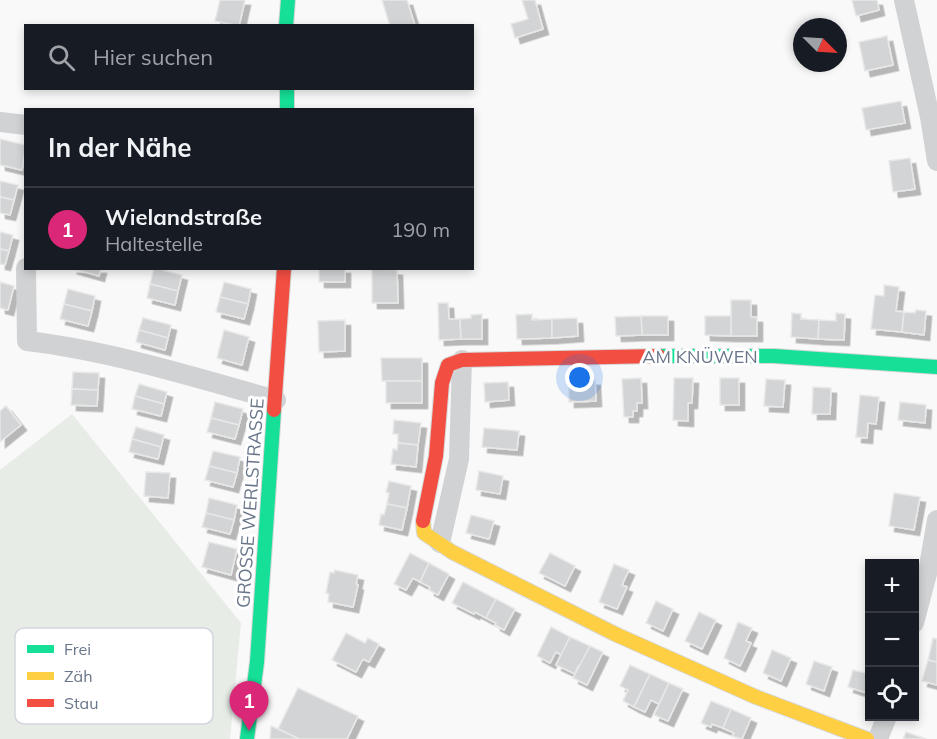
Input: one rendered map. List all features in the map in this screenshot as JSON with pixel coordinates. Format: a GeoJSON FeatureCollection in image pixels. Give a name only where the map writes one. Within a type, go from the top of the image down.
{"type":"FeatureCollection","features":[{"type":"Feature","properties":{"kind":"street"},"geometry":{"type":"LineString","coordinates":[[286,24],[288,0]]}},
{"type":"Feature","properties":{"kind":"street"},"geometry":{"type":"LineString","coordinates":[[904,0],[934,117],[937,161]]}},
{"type":"Feature","properties":{"kind":"street"},"geometry":{"type":"LineString","coordinates":[[287,90],[287,108]]}},
{"type":"Feature","properties":{"kind":"street"},"geometry":{"type":"LineString","coordinates":[[0,122],[24,125]]}},
{"type":"Feature","properties":{"kind":"street"},"geometry":{"type":"LineString","coordinates":[[26,270],[27,341],[67,346],[180,373],[276,400]]}},
{"type":"Feature","properties":{"kind":"street","name":"GROSSE WERLSTRASSE"},"geometry":{"type":"LineString","coordinates":[[247,739],[257,662],[284,270]]}},
{"type":"Feature","properties":{"kind":"street","name":"AM KNÜWEN"},"geometry":{"type":"LineString","coordinates":[[867,739],[756,697],[691,669],[498,576],[452,552],[440,543],[459,459],[462,360],[708,355],[774,356],[937,368]]}},
{"type":"Feature","properties":{"kind":"street"},"geometry":{"type":"LineString","coordinates":[[917,613],[937,520]]}},
{"type":"Feature","properties":{"kind":"street"},"geometry":{"type":"LineString","coordinates":[[878,739],[885,721]]}},
{"type":"Feature","properties":{"kind":"shaded area"},"geometry":{"type":"Polygon","coordinates":[[[72,414],[241,623],[230,739],[0,739],[0,470],[72,414]]]}},
{"type":"Feature","properties":{"kind":"building"},"geometry":{"type":"Polygon","coordinates":[[[220,0],[245,0],[239,24],[215,21],[220,0]]]}},
{"type":"Feature","properties":{"kind":"building"},"geometry":{"type":"Polygon","coordinates":[[[382,0],[407,0],[414,24],[389,24],[382,0]]]}},
{"type":"Feature","properties":{"kind":"building"},"geometry":{"type":"Polygon","coordinates":[[[522,0],[535,0],[543,29],[515,38],[511,24],[528,19],[522,0]]]}},
{"type":"Feature","properties":{"kind":"building"},"geometry":{"type":"Polygon","coordinates":[[[852,0],[877,0],[879,10],[856,16],[852,0]]]}},
{"type":"Feature","properties":{"kind":"building"},"geometry":{"type":"Polygon","coordinates":[[[887,36],[893,65],[865,71],[859,42],[887,36]]]}},
{"type":"Feature","properties":{"kind":"building"},"geometry":{"type":"Polygon","coordinates":[[[901,101],[905,123],[866,130],[862,108],[901,101]]]}},
{"type":"Feature","properties":{"kind":"building"},"geometry":{"type":"Polygon","coordinates":[[[0,139],[24,145],[22,170],[0,165],[0,139]]]}},
{"type":"Feature","properties":{"kind":"building"},"geometry":{"type":"Polygon","coordinates":[[[910,158],[915,189],[893,192],[889,161],[910,158]]]}},
{"type":"Feature","properties":{"kind":"building"},"geometry":{"type":"Polygon","coordinates":[[[0,181],[18,185],[14,200],[0,197],[0,181]]]}},
{"type":"Feature","properties":{"kind":"building"},"geometry":{"type":"Polygon","coordinates":[[[0,197],[14,200],[10,215],[0,213],[0,197]]]}},
{"type":"Feature","properties":{"kind":"building"},"geometry":{"type":"Polygon","coordinates":[[[0,232],[13,235],[9,251],[0,249],[0,232]]]}},
{"type":"Feature","properties":{"kind":"building"},"geometry":{"type":"Polygon","coordinates":[[[0,249],[9,251],[5,265],[0,264],[0,249]]]}},
{"type":"Feature","properties":{"kind":"building"},"geometry":{"type":"Polygon","coordinates":[[[78,270],[100,270],[99,276],[78,270]]]}},
{"type":"Feature","properties":{"kind":"building"},"geometry":{"type":"Polygon","coordinates":[[[154,270],[182,275],[178,291],[150,284],[154,270]]]}},
{"type":"Feature","properties":{"kind":"building"},"geometry":{"type":"Polygon","coordinates":[[[319,270],[345,270],[345,282],[319,282],[319,270]]]}},
{"type":"Feature","properties":{"kind":"building"},"geometry":{"type":"Polygon","coordinates":[[[372,270],[397,270],[398,303],[372,303],[372,270]]]}},
{"type":"Feature","properties":{"kind":"building"},"geometry":{"type":"Polygon","coordinates":[[[0,282],[14,286],[8,310],[0,308],[0,282]]]}},
{"type":"Feature","properties":{"kind":"building"},"geometry":{"type":"Polygon","coordinates":[[[224,282],[251,289],[248,304],[220,297],[224,282]]]}},
{"type":"Feature","properties":{"kind":"building"},"geometry":{"type":"Polygon","coordinates":[[[150,284],[178,291],[175,305],[147,298],[150,284]]]}},
{"type":"Feature","properties":{"kind":"building"},"geometry":{"type":"Polygon","coordinates":[[[884,285],[899,287],[896,311],[904,312],[902,332],[871,329],[875,295],[884,296],[884,285]]]}},
{"type":"Feature","properties":{"kind":"building"},"geometry":{"type":"Polygon","coordinates":[[[68,289],[95,296],[92,311],[64,304],[68,289]]]}},
{"type":"Feature","properties":{"kind":"building"},"geometry":{"type":"Polygon","coordinates":[[[220,297],[248,304],[244,319],[216,312],[220,297]]]}},
{"type":"Feature","properties":{"kind":"building"},"geometry":{"type":"Polygon","coordinates":[[[731,300],[751,300],[751,317],[757,317],[757,336],[731,336],[731,300]]]}},
{"type":"Feature","properties":{"kind":"building"},"geometry":{"type":"Polygon","coordinates":[[[438,303],[448,303],[449,319],[460,319],[461,339],[439,340],[438,303]]]}},
{"type":"Feature","properties":{"kind":"building"},"geometry":{"type":"Polygon","coordinates":[[[64,304],[92,311],[88,326],[60,319],[64,304]]]}},
{"type":"Feature","properties":{"kind":"building"},"geometry":{"type":"Polygon","coordinates":[[[916,310],[926,311],[924,335],[902,332],[904,312],[915,313],[916,310]]]}},
{"type":"Feature","properties":{"kind":"building"},"geometry":{"type":"Polygon","coordinates":[[[792,313],[801,314],[801,319],[819,320],[818,339],[791,337],[792,313]]]}},
{"type":"Feature","properties":{"kind":"building"},"geometry":{"type":"Polygon","coordinates":[[[836,313],[845,314],[844,340],[818,339],[819,320],[836,321],[836,313]]]}},
{"type":"Feature","properties":{"kind":"building"},"geometry":{"type":"Polygon","coordinates":[[[482,314],[482,339],[461,339],[460,319],[482,314]]]}},
{"type":"Feature","properties":{"kind":"building"},"geometry":{"type":"Polygon","coordinates":[[[532,314],[532,320],[552,319],[552,338],[517,339],[516,315],[532,314]]]}},
{"type":"Feature","properties":{"kind":"building"},"geometry":{"type":"Polygon","coordinates":[[[641,316],[668,316],[668,335],[642,335],[641,316]]]}},
{"type":"Feature","properties":{"kind":"building"},"geometry":{"type":"Polygon","coordinates":[[[641,316],[642,335],[616,336],[615,317],[641,316]]]}},
{"type":"Feature","properties":{"kind":"building"},"geometry":{"type":"Polygon","coordinates":[[[705,316],[731,316],[731,336],[705,335],[705,316]]]}},
{"type":"Feature","properties":{"kind":"building"},"geometry":{"type":"Polygon","coordinates":[[[143,318],[171,325],[168,338],[139,330],[143,318]]]}},
{"type":"Feature","properties":{"kind":"building"},"geometry":{"type":"Polygon","coordinates":[[[577,318],[578,336],[552,338],[552,319],[577,318]]]}},
{"type":"Feature","properties":{"kind":"building"},"geometry":{"type":"Polygon","coordinates":[[[345,320],[345,351],[319,352],[318,321],[345,320]]]}},
{"type":"Feature","properties":{"kind":"building"},"geometry":{"type":"Polygon","coordinates":[[[139,330],[168,338],[165,350],[136,342],[139,330]]]}},
{"type":"Feature","properties":{"kind":"building"},"geometry":{"type":"Polygon","coordinates":[[[224,330],[249,337],[242,365],[217,358],[224,330]]]}},
{"type":"Feature","properties":{"kind":"building"},"geometry":{"type":"Polygon","coordinates":[[[381,358],[422,358],[422,381],[382,381],[381,358]]]}},
{"type":"Feature","properties":{"kind":"building"},"geometry":{"type":"Polygon","coordinates":[[[73,372],[99,373],[98,390],[72,389],[73,372]]]}},
{"type":"Feature","properties":{"kind":"building"},"geometry":{"type":"Polygon","coordinates":[[[641,378],[642,403],[637,403],[637,411],[633,411],[633,417],[624,417],[622,379],[641,378]]]}},
{"type":"Feature","properties":{"kind":"building"},"geometry":{"type":"Polygon","coordinates":[[[674,378],[693,378],[692,403],[688,403],[688,421],[673,420],[674,378]]]}},
{"type":"Feature","properties":{"kind":"building"},"geometry":{"type":"Polygon","coordinates":[[[720,378],[739,378],[739,405],[720,405],[720,378]]]}},
{"type":"Feature","properties":{"kind":"building"},"geometry":{"type":"Polygon","coordinates":[[[766,379],[785,380],[783,407],[764,406],[766,379]]]}},
{"type":"Feature","properties":{"kind":"building"},"geometry":{"type":"Polygon","coordinates":[[[569,380],[595,380],[596,401],[569,402],[569,380]]]}},
{"type":"Feature","properties":{"kind":"building"},"geometry":{"type":"Polygon","coordinates":[[[386,381],[422,381],[422,403],[386,403],[386,381]]]}},
{"type":"Feature","properties":{"kind":"building"},"geometry":{"type":"Polygon","coordinates":[[[508,382],[509,400],[485,402],[484,383],[508,382]]]}},
{"type":"Feature","properties":{"kind":"building"},"geometry":{"type":"Polygon","coordinates":[[[139,384],[167,392],[164,404],[135,396],[139,384]]]}},
{"type":"Feature","properties":{"kind":"building"},"geometry":{"type":"Polygon","coordinates":[[[813,387],[831,388],[830,414],[812,414],[813,387]]]}},
{"type":"Feature","properties":{"kind":"building"},"geometry":{"type":"Polygon","coordinates":[[[72,389],[98,390],[97,406],[71,405],[72,389]]]}},
{"type":"Feature","properties":{"kind":"building"},"geometry":{"type":"Polygon","coordinates":[[[860,395],[879,397],[876,424],[868,423],[867,438],[856,437],[860,395]]]}},
{"type":"Feature","properties":{"kind":"building"},"geometry":{"type":"Polygon","coordinates":[[[135,396],[164,404],[161,416],[132,409],[135,396]]]}},
{"type":"Feature","properties":{"kind":"building"},"geometry":{"type":"Polygon","coordinates":[[[215,402],[243,409],[239,425],[211,418],[215,402]]]}},
{"type":"Feature","properties":{"kind":"building"},"geometry":{"type":"Polygon","coordinates":[[[900,402],[926,405],[925,423],[898,420],[900,402]]]}},
{"type":"Feature","properties":{"kind":"building"},"geometry":{"type":"Polygon","coordinates":[[[6,406],[21,425],[0,442],[0,411],[6,406]]]}},
{"type":"Feature","properties":{"kind":"building"},"geometry":{"type":"Polygon","coordinates":[[[211,418],[239,425],[235,439],[207,432],[211,418]]]}},
{"type":"Feature","properties":{"kind":"building"},"geometry":{"type":"Polygon","coordinates":[[[394,420],[421,423],[418,445],[398,443],[398,434],[393,434],[394,420]]]}},
{"type":"Feature","properties":{"kind":"building"},"geometry":{"type":"Polygon","coordinates":[[[136,427],[164,435],[161,447],[132,439],[136,427]]]}},
{"type":"Feature","properties":{"kind":"building"},"geometry":{"type":"Polygon","coordinates":[[[484,428],[519,431],[517,450],[482,447],[484,428]]]}},
{"type":"Feature","properties":{"kind":"building"},"geometry":{"type":"Polygon","coordinates":[[[132,439],[161,447],[158,459],[129,452],[132,439]]]}},
{"type":"Feature","properties":{"kind":"building"},"geometry":{"type":"Polygon","coordinates":[[[398,443],[418,445],[416,467],[391,464],[393,449],[397,450],[398,443]]]}},
{"type":"Feature","properties":{"kind":"building"},"geometry":{"type":"Polygon","coordinates":[[[213,451],[240,457],[237,473],[209,466],[213,451]]]}},
{"type":"Feature","properties":{"kind":"building"},"geometry":{"type":"Polygon","coordinates":[[[209,466],[237,473],[233,487],[205,480],[209,466]]]}},
{"type":"Feature","properties":{"kind":"building"},"geometry":{"type":"Polygon","coordinates":[[[479,471],[503,476],[500,494],[476,490],[479,471]]]}},
{"type":"Feature","properties":{"kind":"building"},"geometry":{"type":"Polygon","coordinates":[[[146,472],[170,473],[168,498],[144,496],[146,472]]]}},
{"type":"Feature","properties":{"kind":"building"},"geometry":{"type":"Polygon","coordinates":[[[389,481],[411,486],[407,508],[387,504],[389,493],[386,492],[389,481]]]}},
{"type":"Feature","properties":{"kind":"building"},"geometry":{"type":"Polygon","coordinates":[[[894,493],[920,497],[914,530],[889,526],[894,493]]]}},
{"type":"Feature","properties":{"kind":"building"},"geometry":{"type":"Polygon","coordinates":[[[209,498],[237,505],[234,520],[206,513],[209,498]]]}},
{"type":"Feature","properties":{"kind":"building"},"geometry":{"type":"Polygon","coordinates":[[[387,504],[407,508],[402,530],[379,525],[381,514],[384,515],[387,504]]]}},
{"type":"Feature","properties":{"kind":"building"},"geometry":{"type":"Polygon","coordinates":[[[206,513],[234,520],[230,534],[202,527],[206,513]]]}},
{"type":"Feature","properties":{"kind":"building"},"geometry":{"type":"Polygon","coordinates":[[[471,515],[494,521],[489,539],[466,533],[471,515]]]}},
{"type":"Feature","properties":{"kind":"building"},"geometry":{"type":"Polygon","coordinates":[[[209,542],[237,549],[231,575],[202,567],[209,542]]]}},
{"type":"Feature","properties":{"kind":"building"},"geometry":{"type":"Polygon","coordinates":[[[410,553],[429,563],[420,582],[413,578],[406,590],[394,584],[410,553]]]}},
{"type":"Feature","properties":{"kind":"building"},"geometry":{"type":"Polygon","coordinates":[[[550,553],[575,566],[565,586],[539,573],[550,553]]]}},
{"type":"Feature","properties":{"kind":"building"},"geometry":{"type":"Polygon","coordinates":[[[429,563],[449,574],[438,595],[429,590],[430,587],[420,582],[429,563]]]}},
{"type":"Feature","properties":{"kind":"building"},"geometry":{"type":"Polygon","coordinates":[[[614,564],[629,570],[622,585],[627,587],[617,609],[599,602],[614,564]]]}},
{"type":"Feature","properties":{"kind":"building"},"geometry":{"type":"Polygon","coordinates":[[[335,570],[358,575],[353,607],[328,602],[329,594],[326,593],[330,572],[334,573],[335,570]]]}},
{"type":"Feature","properties":{"kind":"building"},"geometry":{"type":"Polygon","coordinates":[[[463,582],[496,599],[486,618],[452,603],[463,582]]]}},
{"type":"Feature","properties":{"kind":"building"},"geometry":{"type":"Polygon","coordinates":[[[496,599],[515,609],[504,630],[486,618],[496,599]]]}},
{"type":"Feature","properties":{"kind":"building"},"geometry":{"type":"Polygon","coordinates":[[[656,601],[673,609],[663,631],[646,623],[656,601]]]}},
{"type":"Feature","properties":{"kind":"building"},"geometry":{"type":"Polygon","coordinates":[[[699,612],[716,620],[702,649],[685,641],[699,612]]]}},
{"type":"Feature","properties":{"kind":"building"},"geometry":{"type":"Polygon","coordinates":[[[738,622],[752,628],[746,641],[751,643],[740,666],[724,658],[738,622]]]}},
{"type":"Feature","properties":{"kind":"building"},"geometry":{"type":"Polygon","coordinates":[[[551,627],[570,637],[562,655],[556,652],[550,663],[537,656],[551,627]]]}},
{"type":"Feature","properties":{"kind":"building"},"geometry":{"type":"Polygon","coordinates":[[[346,633],[365,643],[368,638],[379,644],[369,662],[363,659],[356,672],[332,660],[346,633]]]}},
{"type":"Feature","properties":{"kind":"building"},"geometry":{"type":"Polygon","coordinates":[[[570,637],[590,646],[575,674],[556,665],[570,637]]]}},
{"type":"Feature","properties":{"kind":"building"},"geometry":{"type":"Polygon","coordinates":[[[933,638],[937,639],[937,662],[928,660],[933,638]]]}},
{"type":"Feature","properties":{"kind":"building"},"geometry":{"type":"Polygon","coordinates":[[[590,646],[603,652],[587,685],[573,678],[590,646]]]}},
{"type":"Feature","properties":{"kind":"building"},"geometry":{"type":"Polygon","coordinates":[[[772,650],[791,658],[781,681],[763,673],[772,650]]]}},
{"type":"Feature","properties":{"kind":"building"},"geometry":{"type":"Polygon","coordinates":[[[928,660],[937,662],[937,685],[922,681],[928,660]]]}},
{"type":"Feature","properties":{"kind":"building"},"geometry":{"type":"Polygon","coordinates":[[[814,661],[832,667],[824,691],[806,684],[814,661]]]}},
{"type":"Feature","properties":{"kind":"building"},"geometry":{"type":"Polygon","coordinates":[[[630,665],[650,674],[634,707],[623,701],[628,690],[620,686],[630,665]]]}},
{"type":"Feature","properties":{"kind":"building"},"geometry":{"type":"Polygon","coordinates":[[[853,670],[865,673],[865,692],[848,687],[853,670]]]}},
{"type":"Feature","properties":{"kind":"building"},"geometry":{"type":"Polygon","coordinates":[[[650,674],[669,683],[659,704],[651,700],[645,712],[634,707],[650,674]]]}},
{"type":"Feature","properties":{"kind":"building"},"geometry":{"type":"Polygon","coordinates":[[[669,683],[683,689],[668,721],[654,715],[669,683]]]}},
{"type":"Feature","properties":{"kind":"building"},"geometry":{"type":"Polygon","coordinates":[[[298,688],[358,716],[347,739],[299,739],[278,729],[298,688]]]}},
{"type":"Feature","properties":{"kind":"building"},"geometry":{"type":"Polygon","coordinates":[[[711,701],[731,709],[723,728],[701,723],[711,701]]]}},
{"type":"Feature","properties":{"kind":"building"},"geometry":{"type":"Polygon","coordinates":[[[731,709],[751,718],[742,739],[732,736],[734,733],[723,728],[731,709]]]}},
{"type":"Feature","properties":{"kind":"building"},"geometry":{"type":"Polygon","coordinates":[[[271,726],[278,729],[299,739],[270,739],[271,726]]]}},
{"type":"Feature","properties":{"kind":"building"},"geometry":{"type":"Polygon","coordinates":[[[906,732],[926,739],[903,739],[906,732]]]}},
{"type":"Feature","properties":{"kind":"traffic: fast"},"geometry":{"type":"LineString","coordinates":[[286,24],[288,0]]}},
{"type":"Feature","properties":{"kind":"traffic: fast"},"geometry":{"type":"LineString","coordinates":[[287,90],[287,108]]}},
{"type":"Feature","properties":{"kind":"traffic: fast"},"geometry":{"type":"LineString","coordinates":[[659,356],[774,356],[937,367]]}},
{"type":"Feature","properties":{"kind":"traffic: fast"},"geometry":{"type":"LineString","coordinates":[[247,739],[257,662],[274,410]]}},
{"type":"Feature","properties":{"kind":"traffic: slow"},"geometry":{"type":"LineString","coordinates":[[423,521],[424,533],[452,552],[615,634],[756,697],[867,739]]}},
{"type":"Feature","properties":{"kind":"traffic: jam"},"geometry":{"type":"LineString","coordinates":[[274,410],[284,270]]}},
{"type":"Feature","properties":{"kind":"traffic: jam"},"geometry":{"type":"LineString","coordinates":[[423,521],[436,456],[442,383],[448,365],[462,360],[659,356]]}},
{"type":"Feature","properties":{"kind":"place","name":"Wielandstraße"},"geometry":{"type":"Point","coordinates":[249,731]}}]}
